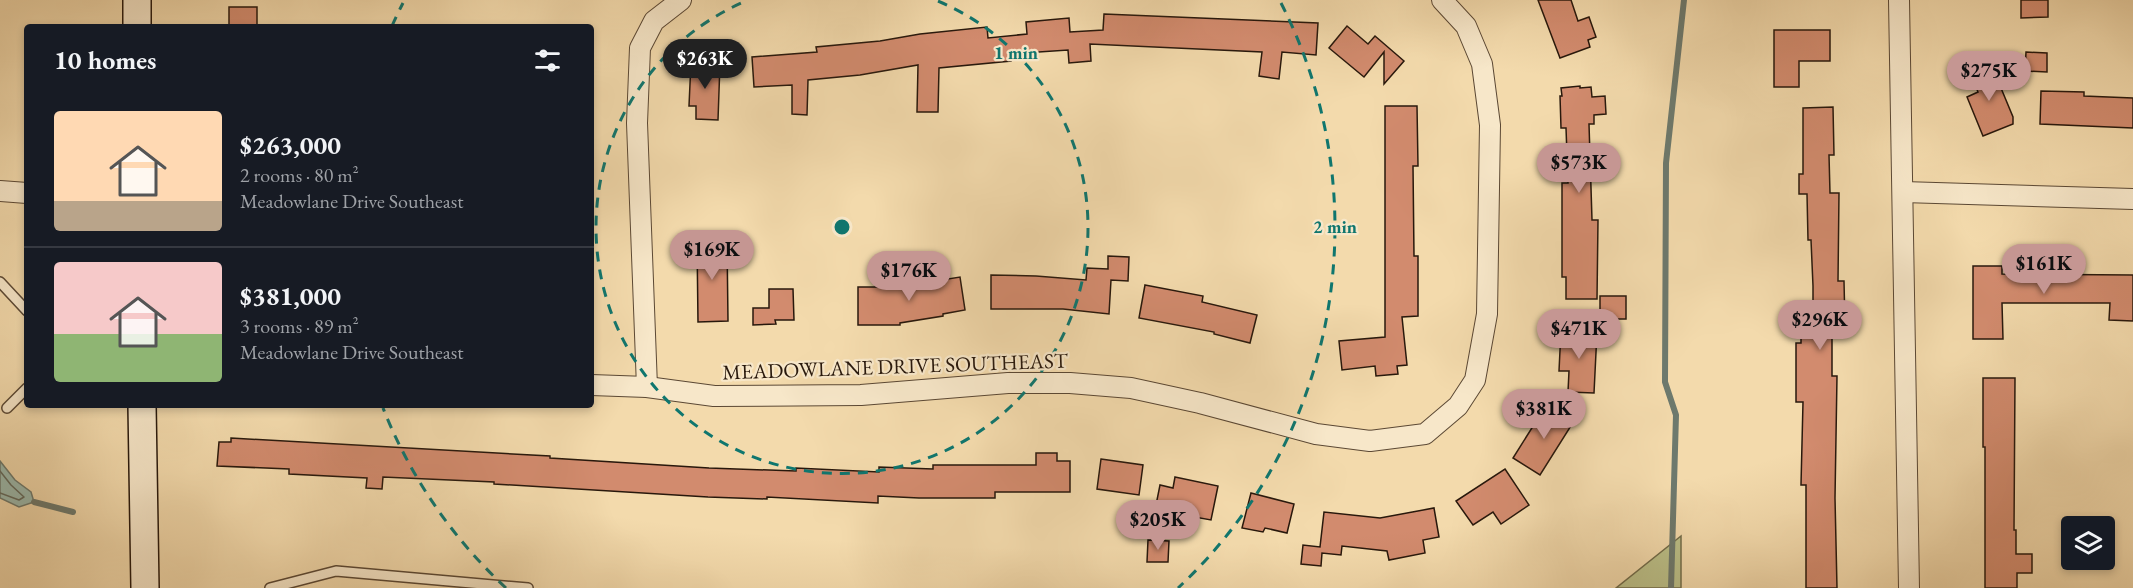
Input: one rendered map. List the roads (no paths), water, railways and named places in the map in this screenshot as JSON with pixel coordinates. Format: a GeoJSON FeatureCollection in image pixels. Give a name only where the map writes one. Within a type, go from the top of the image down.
{"type":"FeatureCollection","features":[{"type":"Feature","properties":{"kind":"main road"},"geometry":{"type":"LineString","coordinates":[[137,0],[137,24]]}},
{"type":"Feature","properties":{"kind":"main road"},"geometry":{"type":"LineString","coordinates":[[142,408],[145,588]]}},
{"type":"Feature","properties":{"kind":"street"},"geometry":{"type":"LineString","coordinates":[[647,387],[637,123],[640,48],[654,21],[681,0]]}},
{"type":"Feature","properties":{"kind":"street","name":"MEADOWLANE DRIVE SOUTHEAST"},"geometry":{"type":"LineString","coordinates":[[594,385],[647,387],[714,396],[850,395],[1008,382],[1070,383],[1131,388],[1188,400],[1316,434],[1370,441],[1425,434],[1458,406],[1475,380],[1487,314],[1490,125],[1482,64],[1466,26],[1442,0]]}},
{"type":"Feature","properties":{"kind":"street"},"geometry":{"type":"LineString","coordinates":[[1899,0],[1909,588]]}},
{"type":"Feature","properties":{"kind":"street"},"geometry":{"type":"LineString","coordinates":[[0,191],[24,193]]}},
{"type":"Feature","properties":{"kind":"street"},"geometry":{"type":"LineString","coordinates":[[1904,192],[2133,199]]}},
{"type":"Feature","properties":{"kind":"lane"},"geometry":{"type":"LineString","coordinates":[[0,282],[24,308]]}},
{"type":"Feature","properties":{"kind":"lane"},"geometry":{"type":"LineString","coordinates":[[7,408],[24,391]]}},
{"type":"Feature","properties":{"kind":"lane"},"geometry":{"type":"LineString","coordinates":[[270,588],[336,571],[528,588]]}},
{"type":"Feature","properties":{"kind":"water"},"geometry":{"type":"Polygon","coordinates":[[[0,461],[15,480],[31,492],[34,502],[19,507],[0,498],[0,461]]]}},
{"type":"Feature","properties":{"kind":"waterway"},"geometry":{"type":"LineString","coordinates":[[1671,588],[1676,415],[1665,382],[1666,163],[1684,0]]}},
{"type":"Feature","properties":{"kind":"waterway"},"geometry":{"type":"LineString","coordinates":[[34,502],[73,512]]}}]}
